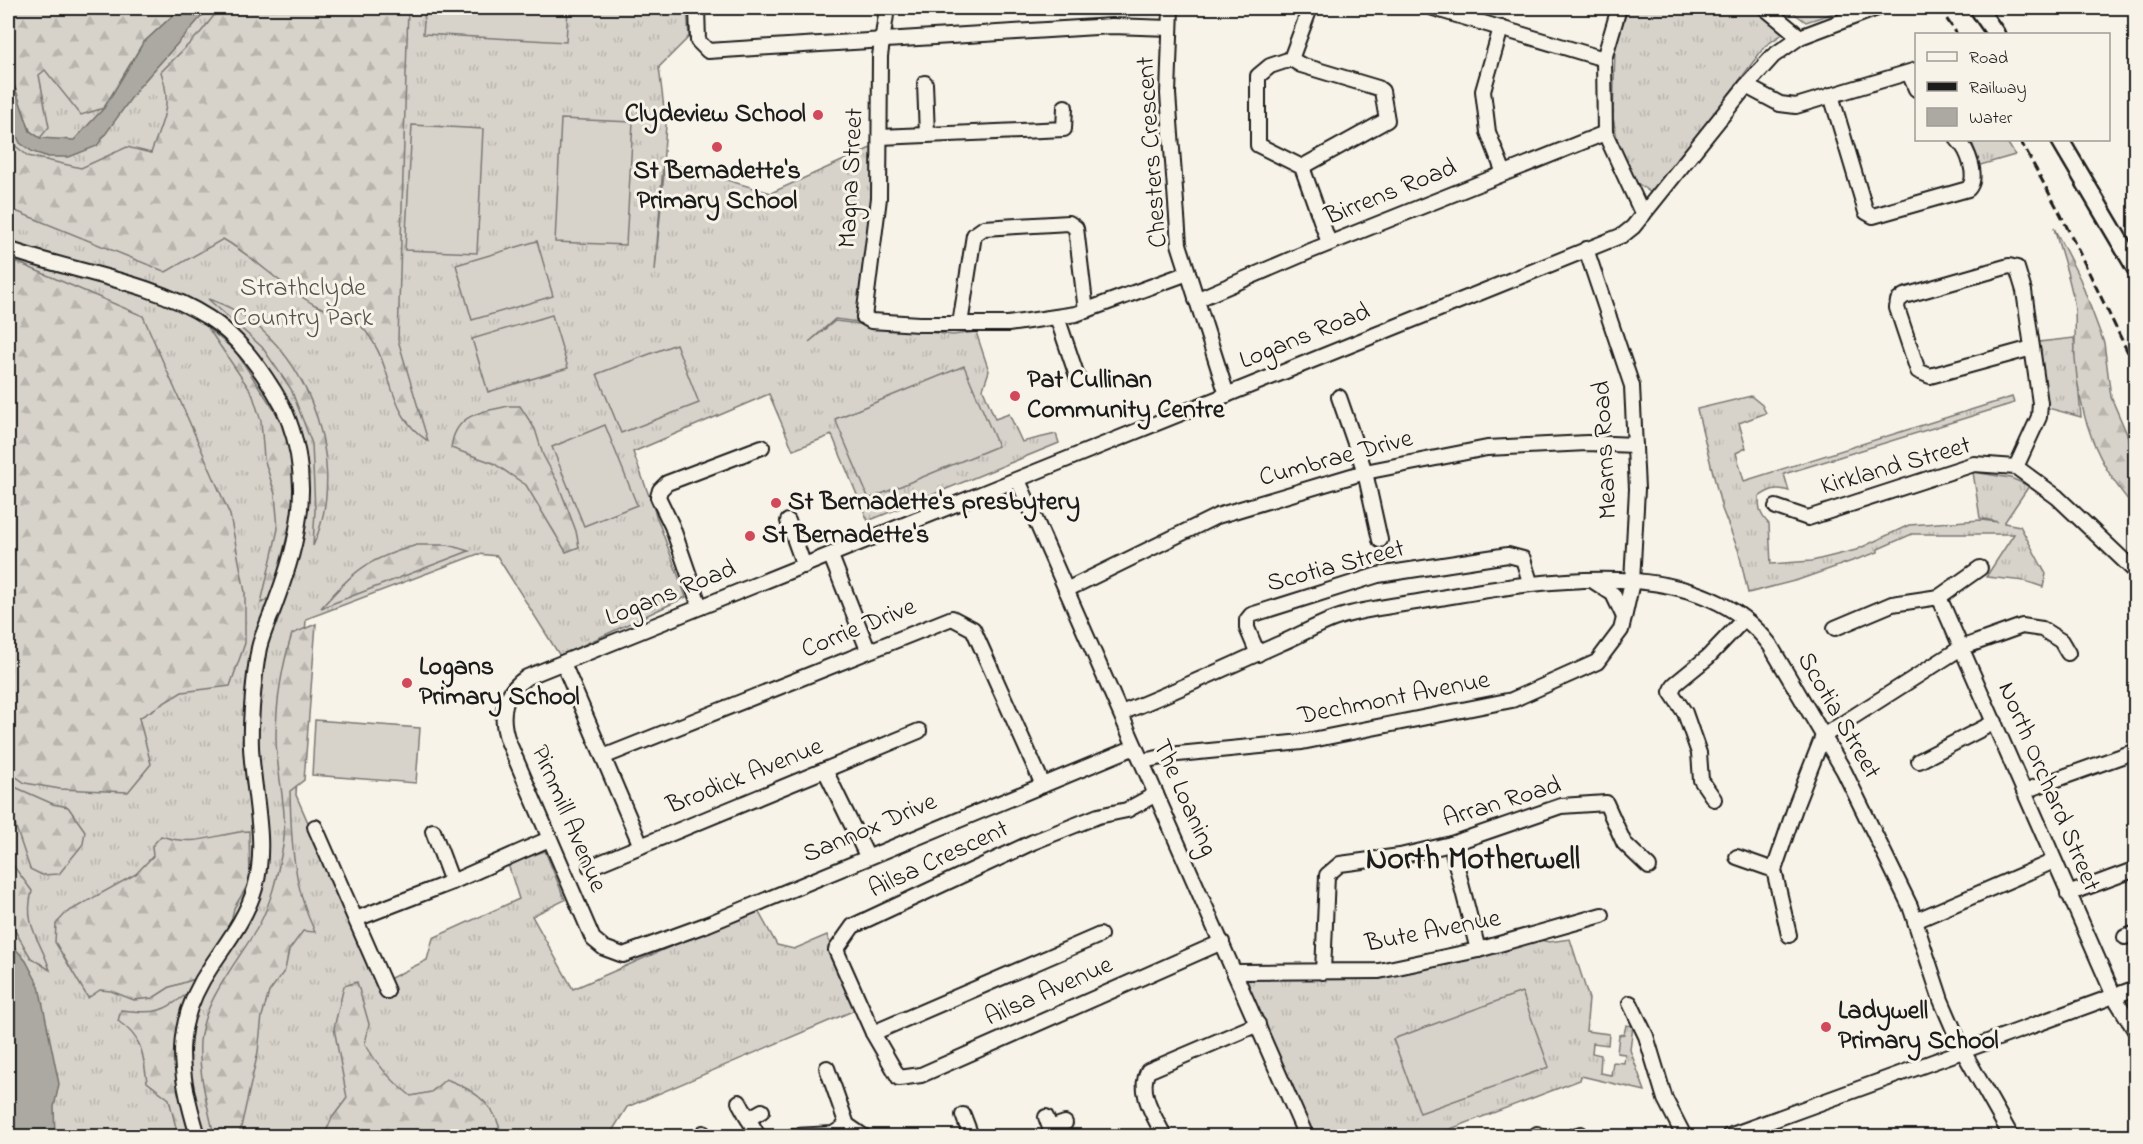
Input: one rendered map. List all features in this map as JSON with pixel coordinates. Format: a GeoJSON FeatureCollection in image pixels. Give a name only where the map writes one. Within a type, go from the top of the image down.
{"type":"FeatureCollection","features":[{"type":"Feature","properties":{"kind":"main road"},"geometry":{"type":"LineString","coordinates":[[1978,8],[1995,33]]}},
{"type":"Feature","properties":{"kind":"main road"},"geometry":{"type":"LineString","coordinates":[[2061,141],[2136,269]]}},
{"type":"Feature","properties":{"kind":"street"},"geometry":{"type":"LineString","coordinates":[[697,8],[698,41],[708,51],[1113,26],[1170,28]]}},
{"type":"Feature","properties":{"kind":"street","name":"Magna Street"},"geometry":{"type":"LineString","coordinates":[[887,8],[882,42],[879,198],[864,317],[871,321],[960,324]]}},
{"type":"Feature","properties":{"kind":"street","name":"Chesters Crescent"},"geometry":{"type":"LineString","coordinates":[[1171,8],[1169,117],[1179,244],[1227,395]]}},
{"type":"Feature","properties":{"kind":"street"},"geometry":{"type":"LineString","coordinates":[[1291,59],[1310,8]]}},
{"type":"Feature","properties":{"kind":"street"},"geometry":{"type":"LineString","coordinates":[[1433,8],[1604,59]]}},
{"type":"Feature","properties":{"kind":"street"},"geometry":{"type":"LineString","coordinates":[[1619,8],[1604,59],[1605,133],[1643,215]]}},
{"type":"Feature","properties":{"kind":"street"},"geometry":{"type":"LineString","coordinates":[[1765,8],[1800,36]]}},
{"type":"Feature","properties":{"kind":"street","name":"Logans Road"},"geometry":{"type":"LineString","coordinates":[[516,686],[527,677],[1623,234],[1643,215],[1746,86],[1773,56],[1800,36],[1877,8]]}},
{"type":"Feature","properties":{"kind":"street"},"geometry":{"type":"LineString","coordinates":[[1501,28],[1483,92],[1488,132],[1504,173]]}},
{"type":"Feature","properties":{"kind":"street"},"geometry":{"type":"LineString","coordinates":[[1302,167],[1387,120],[1382,91],[1301,65],[1291,59],[1270,66],[1258,75],[1258,145],[1302,167],[1329,243]]}},
{"type":"Feature","properties":{"kind":"street"},"geometry":{"type":"LineString","coordinates":[[1746,86],[1780,104],[1796,106],[1913,71]]}},
{"type":"Feature","properties":{"kind":"street"},"geometry":{"type":"LineString","coordinates":[[925,83],[927,135]]}},
{"type":"Feature","properties":{"kind":"street"},"geometry":{"type":"LineString","coordinates":[[1831,95],[1866,212],[1873,216],[1968,189],[1973,184],[1974,176],[1959,141]]}},
{"type":"Feature","properties":{"kind":"street"},"geometry":{"type":"LineString","coordinates":[[880,137],[1064,129],[1065,107]]}},
{"type":"Feature","properties":{"kind":"street","name":"Birrens Road"},"geometry":{"type":"LineString","coordinates":[[1197,300],[1329,243],[1605,133]]}},
{"type":"Feature","properties":{"kind":"street"},"geometry":{"type":"LineString","coordinates":[[1086,311],[1076,228],[1069,223],[984,228],[974,235],[960,324],[1008,324],[1086,311],[1188,273]]}},
{"type":"Feature","properties":{"kind":"street"},"geometry":{"type":"LineString","coordinates":[[8,249],[156,293],[209,318],[231,336],[257,364],[284,408],[295,435],[300,477],[299,521],[289,567],[259,647],[251,744],[261,851],[255,889],[236,931],[201,982],[185,1017],[182,1072],[198,1137]]}},
{"type":"Feature","properties":{"kind":"street","name":"Mearns Road"},"geometry":{"type":"LineString","coordinates":[[1586,249],[1632,386],[1637,489],[1632,582]]}},
{"type":"Feature","properties":{"kind":"street"},"geometry":{"type":"LineString","coordinates":[[2031,348],[1930,376],[1925,375],[1918,371],[1898,308],[1898,301],[1904,296],[2012,265],[2017,268],[2024,291],[2040,414],[2016,467],[2057,497],[2136,572]]}},
{"type":"Feature","properties":{"kind":"street"},"geometry":{"type":"LineString","coordinates":[[1057,317],[1078,379]]}},
{"type":"Feature","properties":{"kind":"street"},"geometry":{"type":"LineString","coordinates":[[1339,397],[1365,472],[1380,540]]}},
{"type":"Feature","properties":{"kind":"street"},"geometry":{"type":"LineString","coordinates":[[2025,411],[2040,414]]}},
{"type":"Feature","properties":{"kind":"street","name":"Cumbrae Drive"},"geometry":{"type":"LineString","coordinates":[[1066,590],[1217,516],[1365,472],[1487,448],[1587,443],[1635,445]]}},
{"type":"Feature","properties":{"kind":"street"},"geometry":{"type":"LineString","coordinates":[[700,607],[672,526],[658,497],[660,490],[667,483],[762,447]]}},
{"type":"Feature","properties":{"kind":"street","name":"Kirkland Street"},"geometry":{"type":"LineString","coordinates":[[1776,507],[1808,518],[1974,464],[2016,467]]}},
{"type":"Feature","properties":{"kind":"street","name":"The Loaning"},"geometry":{"type":"LineString","coordinates":[[1018,480],[1306,1137]]}},
{"type":"Feature","properties":{"kind":"street"},"geometry":{"type":"LineString","coordinates":[[788,521],[804,566]]}},
{"type":"Feature","properties":{"kind":"street","name":"Scotia Street"},"geometry":{"type":"LineString","coordinates":[[1258,654],[1247,628],[1247,620],[1251,615],[1378,575],[1508,555],[1523,559],[1530,582]]}},
{"type":"Feature","properties":{"kind":"street"},"geometry":{"type":"LineString","coordinates":[[831,556],[868,650]]}},
{"type":"Feature","properties":{"kind":"street"},"geometry":{"type":"LineString","coordinates":[[1835,628],[1892,604],[1939,597],[1980,568]]}},
{"type":"Feature","properties":{"kind":"street"},"geometry":{"type":"LineString","coordinates":[[1591,580],[1613,594],[1624,618]]}},
{"type":"Feature","properties":{"kind":"street","name":"Scotia Street"},"geometry":{"type":"LineString","coordinates":[[1121,713],[1344,615],[1530,582],[1591,580],[1632,582],[1688,590],[1720,603],[1760,632],[1770,645],[1844,771],[1915,921],[1941,1000],[1963,1051],[2011,1137]]}},
{"type":"Feature","properties":{"kind":"street","name":"Dechmont Avenue"},"geometry":{"type":"LineString","coordinates":[[1142,761],[1178,754],[1302,742],[1512,700],[1597,662],[1621,630],[1632,582]]}},
{"type":"Feature","properties":{"kind":"street","name":"North Orchard Street"},"geometry":{"type":"LineString","coordinates":[[1939,597],[2114,996],[2136,1032]]}},
{"type":"Feature","properties":{"kind":"street","name":"Corrie Drive"},"geometry":{"type":"LineString","coordinates":[[603,757],[952,618],[973,628],[1042,785]]}},
{"type":"Feature","properties":{"kind":"street"},"geometry":{"type":"LineString","coordinates":[[1714,799],[1701,780],[1700,753],[1685,713],[1671,692],[1675,684],[1708,657],[1744,619]]}},
{"type":"Feature","properties":{"kind":"street"},"geometry":{"type":"LineString","coordinates":[[1789,935],[1774,870],[1823,736],[1961,648],[2022,626],[2042,629],[2061,641],[2068,654]]}},
{"type":"Feature","properties":{"kind":"street"},"geometry":{"type":"LineString","coordinates":[[563,663],[641,846]]}},
{"type":"Feature","properties":{"kind":"street","name":"Pirnmill Avenue"},"geometry":{"type":"LineString","coordinates":[[516,686],[506,702],[504,729],[593,939],[604,948],[623,955]]}},
{"type":"Feature","properties":{"kind":"street"},"geometry":{"type":"LineString","coordinates":[[1919,760],[1995,722]]}},
{"type":"Feature","properties":{"kind":"street","name":"Brodick Avenue"},"geometry":{"type":"LineString","coordinates":[[590,867],[919,731]]}},
{"type":"Feature","properties":{"kind":"street","name":"Sannox Drive"},"geometry":{"type":"LineString","coordinates":[[623,955],[708,924],[867,856],[1136,747]]}},
{"type":"Feature","properties":{"kind":"street"},"geometry":{"type":"LineString","coordinates":[[2024,791],[2136,751]]}},
{"type":"Feature","properties":{"kind":"street"},"geometry":{"type":"LineString","coordinates":[[825,770],[867,856]]}},
{"type":"Feature","properties":{"kind":"street","name":"Ailsa Crescent"},"geometry":{"type":"LineString","coordinates":[[895,1075],[873,1033],[836,950],[853,926],[1033,842],[1098,816],[1127,810],[1156,794]]}},
{"type":"Feature","properties":{"kind":"street","name":"Arran Road"},"geometry":{"type":"LineString","coordinates":[[1323,972],[1327,875],[1340,864],[1400,856],[1451,844],[1561,806],[1606,803],[1624,843],[1649,867]]}},
{"type":"Feature","properties":{"kind":"street"},"geometry":{"type":"LineString","coordinates":[[433,831],[452,882]]}},
{"type":"Feature","properties":{"kind":"street"},"geometry":{"type":"LineString","coordinates":[[314,833],[356,919],[387,991]]}},
{"type":"Feature","properties":{"kind":"street"},"geometry":{"type":"LineString","coordinates":[[356,919],[452,882],[549,839]]}},
{"type":"Feature","properties":{"kind":"street"},"geometry":{"type":"LineString","coordinates":[[1451,844],[1478,950]]}},
{"type":"Feature","properties":{"kind":"street"},"geometry":{"type":"LineString","coordinates":[[1737,857],[1774,870]]}},
{"type":"Feature","properties":{"kind":"street"},"geometry":{"type":"LineString","coordinates":[[1915,921],[2054,861]]}},
{"type":"Feature","properties":{"kind":"street"},"geometry":{"type":"LineString","coordinates":[[2068,894],[2136,869]]}},
{"type":"Feature","properties":{"kind":"street","name":"Bute Avenue"},"geometry":{"type":"LineString","coordinates":[[1234,972],[1379,971],[1478,950],[1602,915]]}},
{"type":"Feature","properties":{"kind":"street"},"geometry":{"type":"LineString","coordinates":[[873,1033],[1100,935]]}},
{"type":"Feature","properties":{"kind":"street","name":"Ailsa Avenue"},"geometry":{"type":"LineString","coordinates":[[895,1075],[899,1078],[921,1075],[1222,942]]}},
{"type":"Feature","properties":{"kind":"street"},"geometry":{"type":"LineString","coordinates":[[1729,1137],[1756,1132],[1963,1051],[2136,988]]}},
{"type":"Feature","properties":{"kind":"street"},"geometry":{"type":"LineString","coordinates":[[1630,1003],[1646,1036],[1665,1099],[1684,1137]]}},
{"type":"Feature","properties":{"kind":"street"},"geometry":{"type":"LineString","coordinates":[[1164,1137],[1144,1092],[1143,1080],[1148,1071],[1258,1024]]}},
{"type":"Feature","properties":{"kind":"street"},"geometry":{"type":"LineString","coordinates":[[827,1068],[847,1125],[863,1137]]}},
{"type":"Feature","properties":{"kind":"street"},"geometry":{"type":"LineString","coordinates":[[739,1102],[758,1137]]}},
{"type":"Feature","properties":{"kind":"street"},"geometry":{"type":"LineString","coordinates":[[748,1119],[762,1111]]}},
{"type":"Feature","properties":{"kind":"street"},"geometry":{"type":"LineString","coordinates":[[963,1115],[971,1137]]}},
{"type":"Feature","properties":{"kind":"street"},"geometry":{"type":"LineString","coordinates":[[1050,1127],[1065,1123]]}},
{"type":"Feature","properties":{"kind":"street"},"geometry":{"type":"LineString","coordinates":[[795,1137],[833,1134],[847,1125]]}},
{"type":"Feature","properties":{"kind":"green space","name":"Strathclyde Country Park"},"geometry":{"type":"Polygon","coordinates":[[[8,8],[687,8],[689,37],[659,67],[666,125],[655,271],[665,162],[771,193],[873,147],[871,235],[858,322],[835,319],[809,342],[835,321],[953,335],[976,332],[989,371],[983,389],[995,419],[1009,414],[1022,442],[1056,434],[1059,443],[868,521],[832,435],[793,450],[769,394],[633,452],[686,597],[560,656],[497,556],[478,554],[306,619],[296,795],[379,984],[427,960],[433,938],[519,899],[508,864],[545,851],[565,900],[532,916],[573,989],[757,909],[777,945],[794,949],[827,935],[855,1010],[627,1107],[609,1136],[8,1136],[8,8]]]}},
{"type":"Feature","properties":{"kind":"green space"},"geometry":{"type":"Polygon","coordinates":[[[8,8],[181,8],[143,43],[104,108],[81,115],[45,70],[39,75],[49,127],[40,138],[30,131],[8,68],[8,8]]]}},
{"type":"Feature","properties":{"kind":"green space"},"geometry":{"type":"Polygon","coordinates":[[[220,8],[408,8],[398,340],[428,441],[403,416],[380,355],[372,340],[357,322],[303,298],[223,239],[166,272],[8,208],[8,140],[28,156],[81,168],[127,147],[151,153],[165,113],[166,94],[161,72],[201,32],[220,8]]]}},
{"type":"Feature","properties":{"kind":"green space"},"geometry":{"type":"Polygon","coordinates":[[[425,8],[568,8],[566,42],[423,34],[425,8]]]}},
{"type":"Feature","properties":{"kind":"green space"},"geometry":{"type":"Polygon","coordinates":[[[1628,8],[1754,8],[1787,31],[1765,46],[1654,195],[1633,180],[1618,143],[1613,118],[1615,48],[1628,8]]]}},
{"type":"Feature","properties":{"kind":"green space"},"geometry":{"type":"Polygon","coordinates":[[[1787,8],[1835,8],[1837,12],[1806,22],[1787,8]]]}},
{"type":"Feature","properties":{"kind":"green space"},"geometry":{"type":"Polygon","coordinates":[[[561,119],[633,122],[626,245],[555,242],[561,119]]]}},
{"type":"Feature","properties":{"kind":"green space"},"geometry":{"type":"Polygon","coordinates":[[[412,125],[483,129],[477,253],[405,250],[412,125]]]}},
{"type":"Feature","properties":{"kind":"green space"},"geometry":{"type":"Polygon","coordinates":[[[1971,141],[2007,141],[2015,155],[1977,166],[1978,158],[1971,141]]]}},
{"type":"Feature","properties":{"kind":"green space"},"geometry":{"type":"Polygon","coordinates":[[[2054,228],[2080,279],[2104,343],[2111,397],[2135,453],[2135,508],[2110,474],[2085,419],[2075,358],[2074,303],[2054,228]]]}},
{"type":"Feature","properties":{"kind":"green space"},"geometry":{"type":"Polygon","coordinates":[[[537,241],[553,296],[472,320],[456,265],[537,241]]]}},
{"type":"Feature","properties":{"kind":"green space"},"geometry":{"type":"Polygon","coordinates":[[[14,261],[143,316],[230,515],[245,592],[245,643],[230,686],[182,692],[139,718],[151,764],[128,792],[60,789],[25,783],[8,771],[8,284],[14,261]]]}},
{"type":"Feature","properties":{"kind":"green space"},"geometry":{"type":"Polygon","coordinates":[[[208,299],[241,314],[270,337],[293,367],[311,400],[322,437],[327,474],[324,511],[313,546],[315,510],[312,444],[291,389],[262,347],[208,299]]]}},
{"type":"Feature","properties":{"kind":"green space"},"geometry":{"type":"Polygon","coordinates":[[[552,315],[568,368],[488,392],[472,339],[552,315]]]}},
{"type":"Feature","properties":{"kind":"green space"},"geometry":{"type":"Polygon","coordinates":[[[208,328],[236,352],[286,428],[291,445],[294,510],[271,598],[261,603],[278,529],[275,494],[264,458],[261,421],[252,393],[208,328]]]}},
{"type":"Feature","properties":{"kind":"green space"},"geometry":{"type":"Polygon","coordinates":[[[2074,338],[2081,417],[2048,408],[2039,342],[2074,338]]]}},
{"type":"Feature","properties":{"kind":"green space"},"geometry":{"type":"Polygon","coordinates":[[[676,344],[699,403],[621,433],[597,374],[676,344]]]}},
{"type":"Feature","properties":{"kind":"green space"},"geometry":{"type":"Polygon","coordinates":[[[964,366],[998,446],[869,499],[835,419],[964,366]]]}},
{"type":"Feature","properties":{"kind":"green space"},"geometry":{"type":"Polygon","coordinates":[[[1751,396],[1762,405],[1766,413],[1739,423],[1746,448],[1736,453],[1744,481],[2012,397],[2014,403],[1784,474],[1789,491],[1777,489],[1766,492],[1759,497],[1760,508],[1769,524],[1771,564],[1812,561],[1856,550],[1909,525],[1981,520],[1998,522],[1980,518],[1973,472],[2011,478],[2029,486],[2004,523],[2020,526],[2046,574],[2043,587],[2025,581],[1986,577],[2014,534],[1912,534],[1878,549],[1878,552],[1798,580],[1748,593],[1739,552],[1722,509],[1697,409],[1751,396]]]}},
{"type":"Feature","properties":{"kind":"green space"},"geometry":{"type":"Polygon","coordinates":[[[520,406],[535,429],[543,455],[557,481],[576,531],[579,547],[566,552],[526,485],[493,463],[451,448],[453,437],[463,421],[488,410],[520,406]]]}},
{"type":"Feature","properties":{"kind":"green space"},"geometry":{"type":"Polygon","coordinates":[[[605,425],[637,505],[584,526],[552,447],[605,425]]]}},
{"type":"Feature","properties":{"kind":"green space"},"geometry":{"type":"Polygon","coordinates":[[[417,545],[448,545],[469,551],[321,608],[344,583],[363,567],[417,545]]]}},
{"type":"Feature","properties":{"kind":"green space"},"geometry":{"type":"Polygon","coordinates":[[[316,624],[304,780],[290,791],[291,827],[298,881],[315,932],[303,931],[289,950],[285,970],[269,992],[262,1016],[258,1052],[239,1136],[214,1136],[201,1066],[200,1042],[203,1026],[223,981],[259,925],[273,889],[284,837],[284,809],[276,738],[280,685],[292,634],[316,624]]]}},
{"type":"Feature","properties":{"kind":"green space"},"geometry":{"type":"Polygon","coordinates":[[[315,720],[420,728],[416,783],[312,775],[315,720]]]}},
{"type":"Feature","properties":{"kind":"green space"},"geometry":{"type":"Polygon","coordinates":[[[8,784],[53,804],[68,807],[85,831],[83,844],[59,874],[42,875],[30,869],[8,804],[8,784]]]}},
{"type":"Feature","properties":{"kind":"green space"},"geometry":{"type":"Polygon","coordinates":[[[249,831],[250,881],[234,908],[230,928],[195,979],[170,987],[153,998],[134,1000],[111,991],[100,990],[88,998],[55,942],[56,924],[66,913],[136,874],[153,856],[152,846],[161,836],[186,841],[249,831]]]}},
{"type":"Feature","properties":{"kind":"green space"},"geometry":{"type":"Polygon","coordinates":[[[8,849],[12,864],[32,891],[31,923],[50,970],[31,958],[8,919],[8,849]]]}},
{"type":"Feature","properties":{"kind":"green space"},"geometry":{"type":"Polygon","coordinates":[[[1529,937],[1549,942],[1570,939],[1589,999],[1586,1031],[1609,1034],[1608,1045],[1593,1043],[1592,1053],[1601,1055],[1600,1073],[1611,1075],[1613,1062],[1624,1063],[1625,1054],[1617,1053],[1619,1035],[1624,1034],[1626,1025],[1633,1026],[1630,1050],[1645,1091],[1581,1076],[1580,1080],[1432,1136],[1314,1136],[1246,988],[1247,980],[1339,976],[1529,937]]]}},
{"type":"Feature","properties":{"kind":"green space"},"geometry":{"type":"Polygon","coordinates":[[[357,982],[369,1024],[365,1044],[391,1078],[411,1096],[431,1092],[446,1079],[466,1088],[482,1100],[495,1115],[501,1136],[324,1136],[332,1118],[347,1098],[334,1028],[344,986],[357,982]]]}},
{"type":"Feature","properties":{"kind":"green space"},"geometry":{"type":"Polygon","coordinates":[[[191,991],[177,1036],[175,1061],[178,1087],[191,1136],[178,1136],[169,1099],[147,1082],[143,1055],[137,1040],[118,1021],[121,1010],[151,1012],[159,1010],[173,1004],[191,991]]]}},
{"type":"Feature","properties":{"kind":"green space"},"geometry":{"type":"Polygon","coordinates":[[[1522,992],[1549,1067],[1420,1113],[1393,1039],[1522,992]]]}},
{"type":"Feature","properties":{"kind":"water"},"geometry":{"type":"Polygon","coordinates":[[[181,8],[209,8],[139,87],[97,146],[69,157],[49,157],[33,152],[20,143],[8,115],[8,68],[30,131],[40,138],[74,140],[104,108],[143,43],[181,8]]]}},
{"type":"Feature","properties":{"kind":"water"},"geometry":{"type":"Polygon","coordinates":[[[8,940],[26,961],[39,986],[59,1084],[54,1107],[55,1136],[8,1136],[8,940]]]}},
{"type":"Feature","properties":{"kind":"railway"},"geometry":{"type":"LineString","coordinates":[[1939,8],[1956,33]]}},
{"type":"Feature","properties":{"kind":"railway"},"geometry":{"type":"LineString","coordinates":[[2021,141],[2061,215],[2136,369]]}},
{"type":"Feature","properties":{"kind":"place","name":"Clydeview School"},"geometry":{"type":"Point","coordinates":[818,115]}},
{"type":"Feature","properties":{"kind":"place","name":"St Bernadette's Primary School"},"geometry":{"type":"Point","coordinates":[717,147]}},
{"type":"Feature","properties":{"kind":"place","name":"Pat Cullinan Community Centre"},"geometry":{"type":"Point","coordinates":[1015,396]}},
{"type":"Feature","properties":{"kind":"place","name":"St Bernadette's presbytery"},"geometry":{"type":"Point","coordinates":[776,503]}},
{"type":"Feature","properties":{"kind":"place","name":"St Bernadette's"},"geometry":{"type":"Point","coordinates":[750,536]}},
{"type":"Feature","properties":{"kind":"place","name":"Logans Primary School"},"geometry":{"type":"Point","coordinates":[407,683]}},
{"type":"Feature","properties":{"kind":"place","name":"Ladywell Primary School"},"geometry":{"type":"Point","coordinates":[1826,1027]}},
{"type":"Feature","properties":{"kind":"district","name":"North Motherwell"},"geometry":{"type":"Point","coordinates":[1473,860]}}]}
